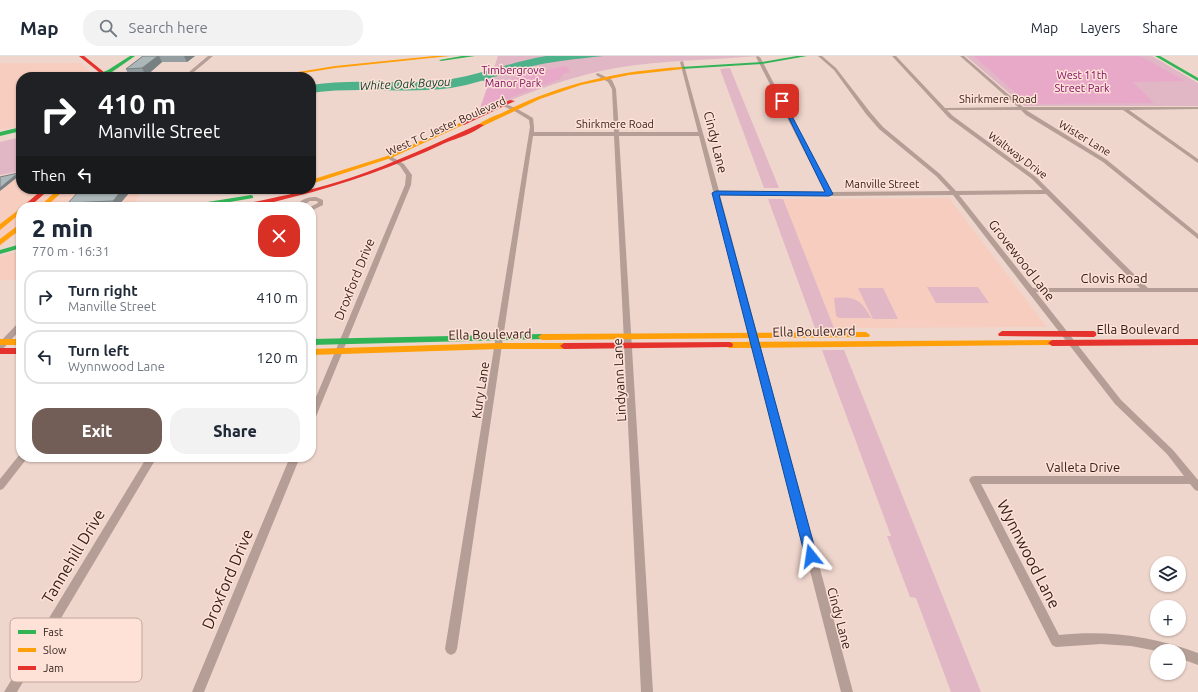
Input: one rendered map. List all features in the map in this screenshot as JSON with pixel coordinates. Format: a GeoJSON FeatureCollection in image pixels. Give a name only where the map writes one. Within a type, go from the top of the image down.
{"type":"FeatureCollection","features":[{"type":"Feature","properties":{"kind":"main road"},"geometry":{"type":"LineString","coordinates":[[81,56],[102,72]]}},
{"type":"Feature","properties":{"kind":"main road"},"geometry":{"type":"LineString","coordinates":[[316,72],[450,57],[473,56]]}},
{"type":"Feature","properties":{"kind":"main road","name":"West T C Jester Boulevard"},"geometry":{"type":"LineString","coordinates":[[760,60],[770,56]]}},
{"type":"Feature","properties":{"kind":"main road","name":"West T C Jester Boulevard"},"geometry":{"type":"LineString","coordinates":[[316,187],[336,184],[397,163],[514,109],[559,90],[618,69],[805,56]]}},
{"type":"Feature","properties":{"kind":"main road"},"geometry":{"type":"LineString","coordinates":[[1157,56],[1186,73],[1198,75]]}},
{"type":"Feature","properties":{"kind":"main road"},"geometry":{"type":"LineString","coordinates":[[1167,56],[1198,75]]}},
{"type":"Feature","properties":{"kind":"main road"},"geometry":{"type":"LineString","coordinates":[[109,72],[131,57]]}},
{"type":"Feature","properties":{"kind":"main road"},"geometry":{"type":"LineString","coordinates":[[119,72],[122,66],[131,57]]}},
{"type":"Feature","properties":{"kind":"main road"},"geometry":{"type":"LineString","coordinates":[[316,74],[359,67]]}},
{"type":"Feature","properties":{"kind":"main road","name":"West T C Jester Boulevard"},"geometry":{"type":"LineString","coordinates":[[316,180],[389,157],[502,105],[553,85],[601,76]]}},
{"type":"Feature","properties":{"kind":"main road"},"geometry":{"type":"LineString","coordinates":[[0,134],[16,130]]}},
{"type":"Feature","properties":{"kind":"main road"},"geometry":{"type":"LineString","coordinates":[[0,139],[16,136]]}},
{"type":"Feature","properties":{"kind":"main road"},"geometry":{"type":"LineString","coordinates":[[31,202],[40,194]]}},
{"type":"Feature","properties":{"kind":"main road"},"geometry":{"type":"LineString","coordinates":[[48,202],[56,194]]}},
{"type":"Feature","properties":{"kind":"main road","name":"West T C Jester Boulevard"},"geometry":{"type":"LineString","coordinates":[[222,202],[273,194]]}},
{"type":"Feature","properties":{"kind":"main road","name":"West T C Jester Boulevard"},"geometry":{"type":"LineString","coordinates":[[254,202],[276,194]]}},
{"type":"Feature","properties":{"kind":"main road"},"geometry":{"type":"LineString","coordinates":[[0,228],[16,214]]}},
{"type":"Feature","properties":{"kind":"main road"},"geometry":{"type":"LineString","coordinates":[[0,243],[16,229]]}},
{"type":"Feature","properties":{"kind":"main road"},"geometry":{"type":"LineString","coordinates":[[0,243],[16,239]]}},
{"type":"Feature","properties":{"kind":"main road"},"geometry":{"type":"LineString","coordinates":[[0,252],[16,247]]}},
{"type":"Feature","properties":{"kind":"main road","name":"Ella Boulevard"},"geometry":{"type":"LineString","coordinates":[[923,339],[1064,334],[1198,334]]}},
{"type":"Feature","properties":{"kind":"main road","name":"Ella Boulevard"},"geometry":{"type":"LineString","coordinates":[[316,352],[339,352],[500,341],[628,336],[754,340],[923,339],[1070,342],[1198,342]]}},
{"type":"Feature","properties":{"kind":"main road","name":"Ella Boulevard"},"geometry":{"type":"LineString","coordinates":[[316,342],[500,341],[629,346],[754,340]]}},
{"type":"Feature","properties":{"kind":"main road"},"geometry":{"type":"LineString","coordinates":[[2,344],[16,343]]}},
{"type":"Feature","properties":{"kind":"main road"},"geometry":{"type":"LineString","coordinates":[[0,351],[16,351]]}},
{"type":"Feature","properties":{"kind":"street"},"geometry":{"type":"LineString","coordinates":[[191,72],[211,56]]}},
{"type":"Feature","properties":{"kind":"street","name":"Grovewood Lane"},"geometry":{"type":"LineString","coordinates":[[820,56],[835,69],[881,128],[938,175],[955,193],[1118,402],[1170,452],[1195,484]]}},
{"type":"Feature","properties":{"kind":"street","name":"Waltway Drive"},"geometry":{"type":"LineString","coordinates":[[894,56],[951,118],[1034,178],[1146,290]]}},
{"type":"Feature","properties":{"kind":"street","name":"Wister Lane"},"geometry":{"type":"LineString","coordinates":[[962,56],[1021,108],[1047,127],[1105,161],[1198,236]]}},
{"type":"Feature","properties":{"kind":"street"},"geometry":{"type":"LineString","coordinates":[[760,60],[829,194]]}},
{"type":"Feature","properties":{"kind":"street","name":"Cindy Lane"},"geometry":{"type":"LineString","coordinates":[[683,65],[846,692]]}},
{"type":"Feature","properties":{"kind":"street","name":"Lindyann Lane"},"geometry":{"type":"LineString","coordinates":[[601,76],[610,81],[614,89],[648,692]]}},
{"type":"Feature","properties":{"kind":"street","name":"Kury Lane"},"geometry":{"type":"LineString","coordinates":[[451,649],[531,134],[531,119],[525,114],[502,105]]}},
{"type":"Feature","properties":{"kind":"street"},"geometry":{"type":"LineString","coordinates":[[1124,108],[1198,161]]}},
{"type":"Feature","properties":{"kind":"street","name":"Shirkmere Road"},"geometry":{"type":"LineString","coordinates":[[943,109],[1198,108]]}},
{"type":"Feature","properties":{"kind":"street","name":"Shirkmere Road"},"geometry":{"type":"LineString","coordinates":[[531,134],[700,134]]}},
{"type":"Feature","properties":{"kind":"street","name":"Droxford Drive"},"geometry":{"type":"LineString","coordinates":[[316,407],[408,185],[409,175],[402,165],[389,157]]}},
{"type":"Feature","properties":{"kind":"street","name":"Manville Street"},"geometry":{"type":"LineString","coordinates":[[716,193],[829,194],[1049,192]]}},
{"type":"Feature","properties":{"kind":"street"},"geometry":{"type":"LineString","coordinates":[[304,202],[315,199],[321,201],[321,204],[316,206]]}},
{"type":"Feature","properties":{"kind":"street","name":"Clovis Road"},"geometry":{"type":"LineString","coordinates":[[1030,290],[1198,290]]}},
{"type":"Feature","properties":{"kind":"street"},"geometry":{"type":"LineString","coordinates":[[2,344],[16,330]]}},
{"type":"Feature","properties":{"kind":"street"},"geometry":{"type":"LineString","coordinates":[[0,486],[19,462]]}},
{"type":"Feature","properties":{"kind":"street","name":"Tannehill Drive"},"geometry":{"type":"LineString","coordinates":[[55,618],[149,462]]}},
{"type":"Feature","properties":{"kind":"street","name":"Droxford Drive"},"geometry":{"type":"LineString","coordinates":[[198,692],[293,462]]}},
{"type":"Feature","properties":{"kind":"street","name":"Valleta Drive"},"geometry":{"type":"LineString","coordinates":[[974,480],[1195,484]]}},
{"type":"Feature","properties":{"kind":"street","name":"Wynnwood Lane"},"geometry":{"type":"LineString","coordinates":[[974,480],[1056,641],[1083,638],[1139,641],[1150,644]]}},
{"type":"Feature","properties":{"kind":"street"},"geometry":{"type":"LineString","coordinates":[[1186,654],[1198,658]]}},
{"type":"Feature","properties":{"kind":"street","name":"Tannehill Drive"},"geometry":{"type":"LineString","coordinates":[[10,692],[16,682]]}},
{"type":"Feature","properties":{"kind":"shaded area"},"geometry":{"type":"Polygon","coordinates":[[[0,63],[81,63],[90,72],[16,72],[16,127],[0,130],[0,63]]]}},
{"type":"Feature","properties":{"kind":"shaded area"},"geometry":{"type":"Polygon","coordinates":[[[16,173],[16,194],[139,194],[136,202],[16,202],[16,235],[0,247],[0,176],[16,173]]]}},
{"type":"Feature","properties":{"kind":"shaded area"},"geometry":{"type":"Polygon","coordinates":[[[949,198],[1047,327],[834,328],[783,199],[949,198]]]}},
{"type":"Feature","properties":{"kind":"shaded area"},"geometry":{"type":"Polygon","coordinates":[[[16,252],[16,280],[0,280],[0,256],[16,252]]]}},
{"type":"Feature","properties":{"kind":"green space","name":"Timbergrove Manor Park"},"geometry":{"type":"Polygon","coordinates":[[[498,56],[759,56],[634,65],[616,68],[563,81],[478,114],[498,56]]]}},
{"type":"Feature","properties":{"kind":"green space","name":"West 11th Street Park"},"geometry":{"type":"Polygon","coordinates":[[[966,56],[1152,56],[1198,83],[1198,106],[1024,106],[966,56]]]}},
{"type":"Feature","properties":{"kind":"green space","name":"West 11th Street Park"},"geometry":{"type":"Polygon","coordinates":[[[974,56],[1140,56],[1185,81],[1133,82],[1154,103],[1028,104],[974,56]]]}},
{"type":"Feature","properties":{"kind":"green space"},"geometry":{"type":"Polygon","coordinates":[[[566,66],[570,72],[563,74],[560,79],[514,96],[478,114],[487,89],[528,73],[566,66]]]}},
{"type":"Feature","properties":{"kind":"green space"},"geometry":{"type":"Polygon","coordinates":[[[730,68],[779,188],[764,188],[720,69],[730,68]]]}},
{"type":"Feature","properties":{"kind":"green space"},"geometry":{"type":"Polygon","coordinates":[[[16,138],[16,172],[0,175],[0,142],[16,138]]]}},
{"type":"Feature","properties":{"kind":"green space"},"geometry":{"type":"Polygon","coordinates":[[[768,199],[783,199],[834,328],[815,328],[768,199]]]}},
{"type":"Feature","properties":{"kind":"green space"},"geometry":{"type":"Polygon","coordinates":[[[927,287],[978,287],[989,303],[936,303],[927,287]]]}},
{"type":"Feature","properties":{"kind":"green space"},"geometry":{"type":"Polygon","coordinates":[[[858,288],[883,288],[898,319],[873,319],[858,288]]]}},
{"type":"Feature","properties":{"kind":"green space"},"geometry":{"type":"Polygon","coordinates":[[[834,298],[857,300],[868,312],[871,318],[839,318],[836,316],[834,298]]]}},
{"type":"Feature","properties":{"kind":"green space"},"geometry":{"type":"Polygon","coordinates":[[[822,350],[844,350],[981,692],[951,692],[916,598],[910,597],[887,536],[891,536],[822,350]]]}},
{"type":"Feature","properties":{"kind":"water","name":"White Oak Bayou"},"geometry":{"type":"Polygon","coordinates":[[[546,56],[603,56],[564,60],[544,64],[451,88],[434,90],[346,90],[316,92],[316,84],[343,82],[439,81],[479,73],[546,56]]]}},
{"type":"Feature","properties":{"kind":"building"},"geometry":{"type":"Polygon","coordinates":[[[143,56],[158,56],[142,68],[126,69],[143,56]]]}},
{"type":"Feature","properties":{"kind":"building"},"geometry":{"type":"Polygon","coordinates":[[[16,173],[0,188],[0,177],[16,173]]]}},
{"type":"Feature","properties":{"kind":"building"},"geometry":{"type":"Polygon","coordinates":[[[76,194],[119,194],[113,201],[69,202],[76,194]]]}},
{"type":"Feature","properties":{"kind":"waterway"},"geometry":{"type":"LineString","coordinates":[[482,79],[494,86]]}},
{"type":"Feature","properties":{"kind":"traffic: fast"},"geometry":{"type":"LineString","coordinates":[[106,72],[133,56]]}},
{"type":"Feature","properties":{"kind":"traffic: fast"},"geometry":{"type":"LineString","coordinates":[[441,60],[473,56]]}},
{"type":"Feature","properties":{"kind":"traffic: fast"},"geometry":{"type":"LineString","coordinates":[[681,68],[762,63],[805,56]]}},
{"type":"Feature","properties":{"kind":"traffic: fast"},"geometry":{"type":"LineString","coordinates":[[1157,56],[1198,80]]}},
{"type":"Feature","properties":{"kind":"traffic: fast"},"geometry":{"type":"LineString","coordinates":[[0,134],[16,130]]}},
{"type":"Feature","properties":{"kind":"traffic: fast"},"geometry":{"type":"LineString","coordinates":[[220,202],[251,197]]}},
{"type":"Feature","properties":{"kind":"traffic: fast"},"geometry":{"type":"LineString","coordinates":[[0,252],[16,247]]}},
{"type":"Feature","properties":{"kind":"traffic: fast"},"geometry":{"type":"LineString","coordinates":[[316,342],[542,337]]}},
{"type":"Feature","properties":{"kind":"traffic: slow"},"geometry":{"type":"LineString","coordinates":[[302,72],[335,67],[448,56]]}},
{"type":"Feature","properties":{"kind":"traffic: slow"},"geometry":{"type":"LineString","coordinates":[[481,125],[538,98],[579,84],[629,73],[681,68]]}},
{"type":"Feature","properties":{"kind":"traffic: slow"},"geometry":{"type":"LineString","coordinates":[[316,180],[389,157],[462,124]]}},
{"type":"Feature","properties":{"kind":"traffic: slow"},"geometry":{"type":"LineString","coordinates":[[48,202],[56,194]]}},
{"type":"Feature","properties":{"kind":"traffic: slow"},"geometry":{"type":"LineString","coordinates":[[0,228],[16,214]]}},
{"type":"Feature","properties":{"kind":"traffic: slow"},"geometry":{"type":"LineString","coordinates":[[0,243],[16,229]]}},
{"type":"Feature","properties":{"kind":"traffic: slow"},"geometry":{"type":"LineString","coordinates":[[542,337],[866,335]]}},
{"type":"Feature","properties":{"kind":"traffic: slow"},"geometry":{"type":"LineString","coordinates":[[0,342],[16,342]]}},
{"type":"Feature","properties":{"kind":"traffic: slow"},"geometry":{"type":"LineString","coordinates":[[729,345],[1052,343]]}},
{"type":"Feature","properties":{"kind":"traffic: slow"},"geometry":{"type":"LineString","coordinates":[[316,352],[499,346],[564,346]]}},
{"type":"Feature","properties":{"kind":"traffic: jam"},"geometry":{"type":"LineString","coordinates":[[81,56],[102,72]]}},
{"type":"Feature","properties":{"kind":"traffic: jam"},"geometry":{"type":"LineString","coordinates":[[462,124],[512,101]]}},
{"type":"Feature","properties":{"kind":"traffic: jam"},"geometry":{"type":"LineString","coordinates":[[316,190],[382,169],[481,125]]}},
{"type":"Feature","properties":{"kind":"traffic: jam"},"geometry":{"type":"LineString","coordinates":[[31,202],[41,194]]}},
{"type":"Feature","properties":{"kind":"traffic: jam"},"geometry":{"type":"LineString","coordinates":[[264,202],[300,194]]}},
{"type":"Feature","properties":{"kind":"traffic: jam"},"geometry":{"type":"LineString","coordinates":[[1002,334],[1094,334]]}},
{"type":"Feature","properties":{"kind":"traffic: jam"},"geometry":{"type":"LineString","coordinates":[[1052,343],[1198,342]]}},
{"type":"Feature","properties":{"kind":"traffic: jam"},"geometry":{"type":"LineString","coordinates":[[564,346],[729,345]]}},
{"type":"Feature","properties":{"kind":"traffic: jam"},"geometry":{"type":"LineString","coordinates":[[0,351],[16,351]]}},
{"type":"Feature","properties":{"kind":"route"},"geometry":{"type":"LineString","coordinates":[[782,101],[829,194],[716,193],[811,556]]}}]}
